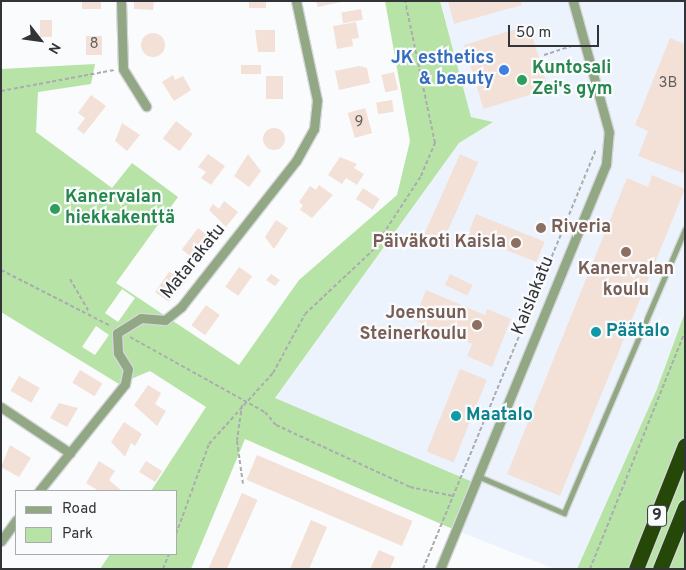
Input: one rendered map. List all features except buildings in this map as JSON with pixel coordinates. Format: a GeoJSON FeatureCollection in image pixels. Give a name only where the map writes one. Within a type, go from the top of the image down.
{"type":"FeatureCollection","features":[{"type":"Feature","properties":{"kind":"highway","name":"9"},"geometry":{"type":"LineString","coordinates":[[636,569],[685,445]]}},
{"type":"Feature","properties":{"kind":"highway","name":"9"},"geometry":{"type":"LineString","coordinates":[[660,569],[685,507]]}},
{"type":"Feature","properties":{"kind":"street"},"geometry":{"type":"LineString","coordinates":[[122,1],[124,69],[146,106]]}},
{"type":"Feature","properties":{"kind":"street","name":"Matarakatu"},"geometry":{"type":"LineString","coordinates":[[40,490],[126,384],[128,369],[118,353],[117,333],[141,318],[165,320],[181,307],[296,161],[314,129],[317,100],[296,1]]}},
{"type":"Feature","properties":{"kind":"street","name":"Kaislakatu"},"geometry":{"type":"LineString","coordinates":[[440,569],[610,147],[573,1]]}},
{"type":"Feature","properties":{"kind":"street"},"geometry":{"type":"LineString","coordinates":[[1,406],[70,453]]}},
{"type":"Feature","properties":{"kind":"street"},"geometry":{"type":"LineString","coordinates":[[1,541],[15,521]]}},
{"type":"Feature","properties":{"kind":"lane"},"geometry":{"type":"LineString","coordinates":[[478,476],[564,513],[685,230]]}},
{"type":"Feature","properties":{"kind":"path"},"geometry":{"type":"LineString","coordinates":[[178,529],[209,444],[242,403],[273,373],[305,314],[372,251],[421,176],[435,143],[405,1]]}},
{"type":"Feature","properties":{"kind":"path"},"geometry":{"type":"LineString","coordinates":[[574,37],[578,52]]}},
{"type":"Feature","properties":{"kind":"path"},"geometry":{"type":"LineString","coordinates":[[544,54],[576,45]]}},
{"type":"Feature","properties":{"kind":"path"},"geometry":{"type":"LineString","coordinates":[[1,91],[124,69]]}},
{"type":"Feature","properties":{"kind":"path"},"geometry":{"type":"LineString","coordinates":[[424,569],[599,145]]}},
{"type":"Feature","properties":{"kind":"path"},"geometry":{"type":"LineString","coordinates":[[1,270],[101,320]]}},
{"type":"Feature","properties":{"kind":"path"},"geometry":{"type":"LineString","coordinates":[[70,280],[91,315]]}},
{"type":"Feature","properties":{"kind":"path"},"geometry":{"type":"LineString","coordinates":[[590,569],[685,331]]}},
{"type":"Feature","properties":{"kind":"path"},"geometry":{"type":"LineString","coordinates":[[142,345],[242,403],[265,412],[276,425],[376,474],[410,487],[453,496]]}},
{"type":"Feature","properties":{"kind":"path"},"geometry":{"type":"LineString","coordinates":[[242,403],[237,441],[243,484]]}},
{"type":"Feature","properties":{"kind":"path"},"geometry":{"type":"LineString","coordinates":[[163,569],[169,555]]}},
{"type":"Feature","properties":{"kind":"shaded area","name":"Riveria"},"geometry":{"type":"Polygon","coordinates":[[[440,1],[685,1],[685,312],[657,389],[577,569],[555,569],[455,530],[275,398],[459,143],[492,122],[471,117],[440,1]]]}},
{"type":"Feature","properties":{"kind":"green space"},"geometry":{"type":"Polygon","coordinates":[[[385,1],[440,1],[471,117],[493,122],[459,143],[275,398],[475,483],[455,530],[245,439],[191,569],[100,569],[109,555],[178,555],[178,490],[152,490],[206,407],[150,371],[119,384],[1,312],[1,69],[95,64],[91,84],[38,92],[36,132],[112,188],[132,163],[178,197],[116,283],[239,365],[299,280],[397,195],[410,141],[385,1]],[[122,289],[105,313],[118,322],[135,298],[122,289]],[[96,326],[82,347],[95,355],[109,335],[96,326]]]}},
{"type":"Feature","properties":{"kind":"green space"},"geometry":{"type":"Polygon","coordinates":[[[685,312],[685,569],[577,569],[657,389],[685,312]]]}},
{"type":"Feature","properties":{"kind":"place","name":"JK esthetics & beauty"},"geometry":{"type":"Point","coordinates":[504,70]}},
{"type":"Feature","properties":{"kind":"place","name":"Kuntosali Zei's gym"},"geometry":{"type":"Point","coordinates":[522,80]}},
{"type":"Feature","properties":{"kind":"place","name":"Kanervalan hiekkakenttä"},"geometry":{"type":"Point","coordinates":[55,209]}},
{"type":"Feature","properties":{"kind":"place","name":"Riveria"},"geometry":{"type":"Point","coordinates":[541,228]}},
{"type":"Feature","properties":{"kind":"place","name":"Päiväkoti Kaisla"},"geometry":{"type":"Point","coordinates":[516,243]}},
{"type":"Feature","properties":{"kind":"place","name":"Kanervalan koulu"},"geometry":{"type":"Point","coordinates":[626,252]}},
{"type":"Feature","properties":{"kind":"place","name":"Joensuun Steinerkoulu"},"geometry":{"type":"Point","coordinates":[477,325]}},
{"type":"Feature","properties":{"kind":"place","name":"Päätalo"},"geometry":{"type":"Point","coordinates":[596,332]}},
{"type":"Feature","properties":{"kind":"place","name":"Maatalo"},"geometry":{"type":"Point","coordinates":[456,416]}}]}
